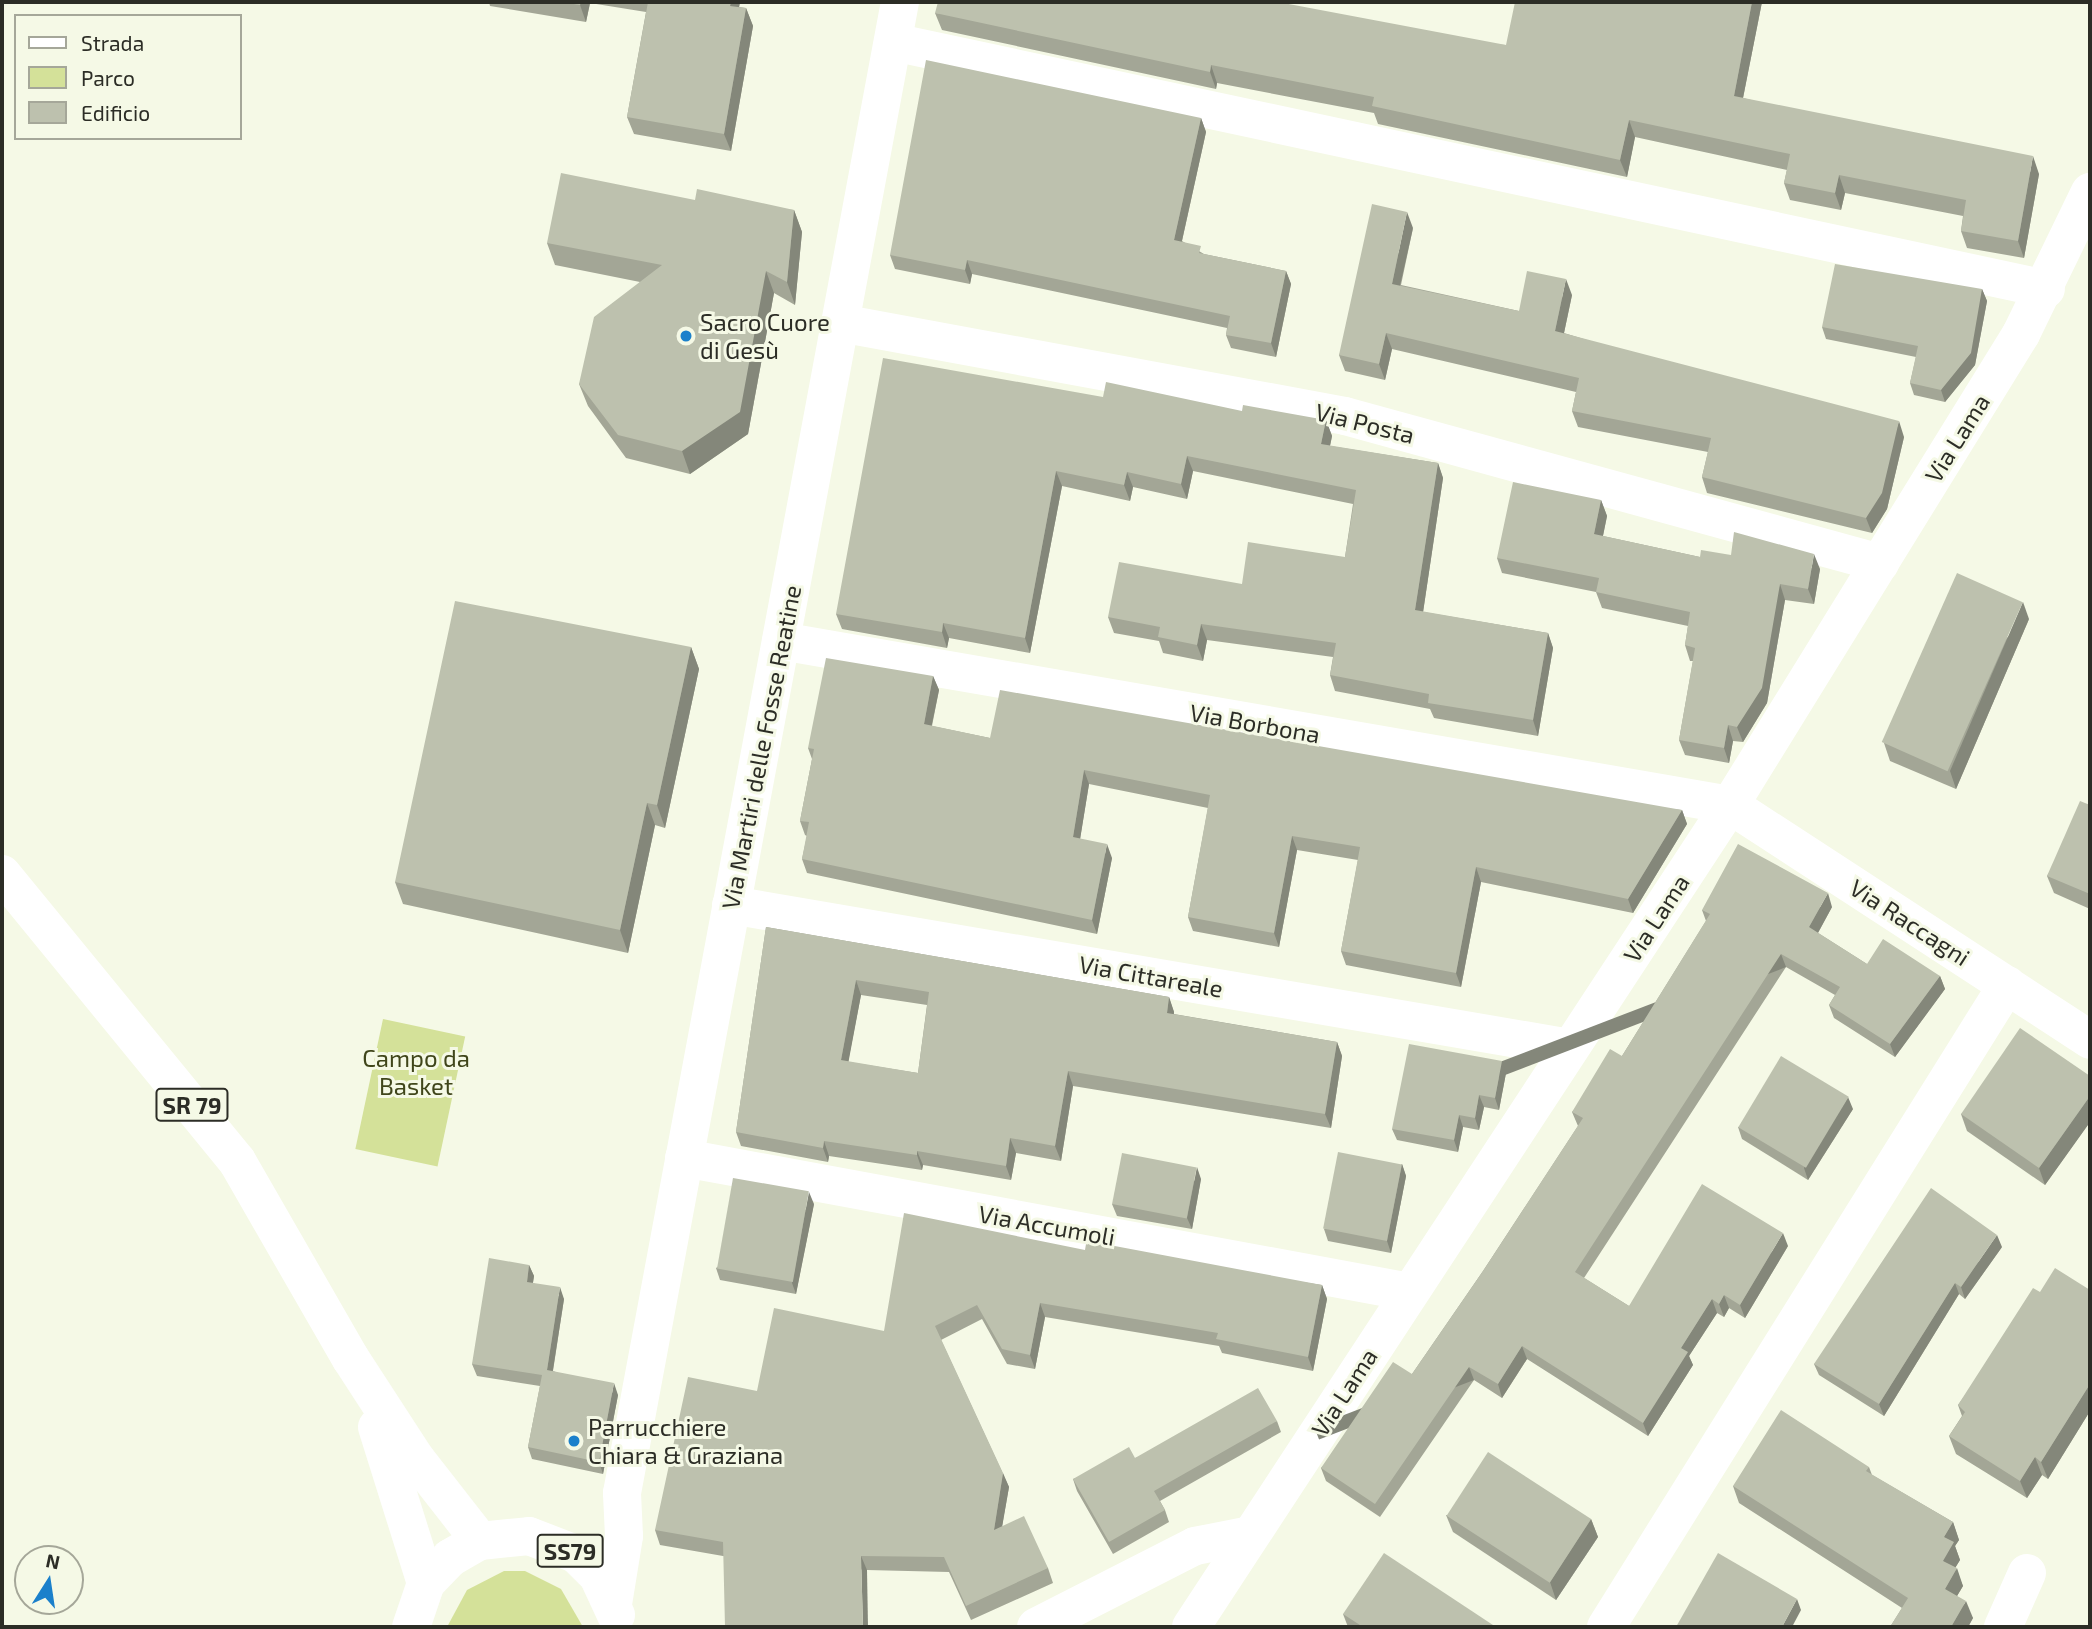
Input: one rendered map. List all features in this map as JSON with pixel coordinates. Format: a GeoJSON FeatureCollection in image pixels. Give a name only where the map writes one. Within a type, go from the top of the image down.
{"type":"FeatureCollection","features":[{"type":"Feature","properties":{"kind":"street","name":"Via Martiri delle Fosse Reatine"},"geometry":{"type":"LineString","coordinates":[[616,1616],[624,1536],[622,1493],[900,2]]}},
{"type":"Feature","properties":{"kind":"street"},"geometry":{"type":"LineString","coordinates":[[893,42],[2046,289]]}},
{"type":"Feature","properties":{"kind":"street","name":"Via Lama"},"geometry":{"type":"LineString","coordinates":[[1191,1627],[1730,805],[2046,289],[2090,192]]}},
{"type":"Feature","properties":{"kind":"street","name":"Via Posta"},"geometry":{"type":"LineString","coordinates":[[841,323],[1345,416],[1880,563]]}},
{"type":"Feature","properties":{"kind":"street","name":"Via Borbona"},"geometry":{"type":"LineString","coordinates":[[781,640],[1730,805]]}},
{"type":"Feature","properties":{"kind":"street","name":"Via Raccagni"},"geometry":{"type":"LineString","coordinates":[[1730,805],[2090,1040]]}},
{"type":"Feature","properties":{"kind":"street","name":"SR 79"},"geometry":{"type":"LineString","coordinates":[[2,874],[237,1161],[351,1359],[416,1459],[480,1541]]}},
{"type":"Feature","properties":{"kind":"street","name":"Via Cittareale"},"geometry":{"type":"LineString","coordinates":[[732,905],[1570,1048]]}},
{"type":"Feature","properties":{"kind":"street"},"geometry":{"type":"LineString","coordinates":[[1605,1627],[2007,985]]}},
{"type":"Feature","properties":{"kind":"street","name":"Via Accumoli"},"geometry":{"type":"LineString","coordinates":[[684,1158],[1410,1292]]}},
{"type":"Feature","properties":{"kind":"street","name":"SR 79"},"geometry":{"type":"LineString","coordinates":[[351,1359],[404,1499],[426,1583]]}},
{"type":"Feature","properties":{"kind":"street","name":"Via Martiri delle Fosse Reatine"},"geometry":{"type":"LineString","coordinates":[[576,1555],[622,1493]]}},
{"type":"Feature","properties":{"kind":"street"},"geometry":{"type":"LineString","coordinates":[[1036,1627],[1195,1546],[1250,1535]]}},
{"type":"Feature","properties":{"kind":"street","name":"SS79"},"geometry":{"type":"LineString","coordinates":[[480,1541],[529,1536],[576,1555],[598,1576],[616,1616]]}},
{"type":"Feature","properties":{"kind":"street"},"geometry":{"type":"LineString","coordinates":[[411,1627],[426,1583],[450,1558],[480,1541]]}},
{"type":"Feature","properties":{"kind":"street"},"geometry":{"type":"LineString","coordinates":[[2003,1627],[2027,1573]]}},
{"type":"Feature","properties":{"kind":"green space","name":"Campo da Basket"},"geometry":{"type":"Polygon","coordinates":[[[383,1019],[465,1036],[438,1167],[355,1149],[383,1019]]]}},
{"type":"Feature","properties":{"kind":"green space"},"geometry":{"type":"Polygon","coordinates":[[[504,1571],[525,1571],[561,1589],[583,1627],[447,1627],[467,1590],[504,1571]]]}},
{"type":"Feature","properties":{"kind":"building"},"geometry":{"type":"Polygon","coordinates":[[[648,2],[731,2],[730,6],[746,8],[724,134],[627,117],[648,2]]]}},
{"type":"Feature","properties":{"kind":"building"},"geometry":{"type":"Polygon","coordinates":[[[938,2],[1278,2],[1506,45],[1515,2],[1752,2],[1734,96],[2033,156],[2018,241],[1961,231],[1966,200],[1839,175],[1835,193],[1784,183],[1790,154],[1629,120],[1620,160],[1372,106],[1374,97],[1211,65],[1210,72],[935,13],[938,2]]]}},
{"type":"Feature","properties":{"kind":"building"},"geometry":{"type":"Polygon","coordinates":[[[926,60],[1201,118],[1174,240],[1201,246],[1199,253],[1286,271],[1271,343],[1226,335],[1230,316],[967,260],[965,270],[890,255],[926,60]]]}},
{"type":"Feature","properties":{"kind":"building","name":"Sacro Cuore di Gesù"},"geometry":{"type":"Polygon","coordinates":[[[561,173],[695,200],[697,189],[794,210],[787,282],[766,271],[740,412],[682,451],[618,435],[579,384],[594,317],[662,265],[547,243],[561,173]]]}},
{"type":"Feature","properties":{"kind":"building"},"geometry":{"type":"Polygon","coordinates":[[[1372,204],[1407,212],[1392,284],[1519,311],[1527,271],[1566,279],[1555,331],[1899,421],[1882,493],[1866,518],[1702,477],[1711,438],[1572,411],[1579,378],[1386,333],[1379,364],[1339,355],[1372,204]]]}},
{"type":"Feature","properties":{"kind":"building"},"geometry":{"type":"Polygon","coordinates":[[[1835,264],[1982,289],[1971,353],[1941,390],[1910,383],[1918,346],[1822,327],[1835,264]]]}},
{"type":"Feature","properties":{"kind":"building"},"geometry":{"type":"Polygon","coordinates":[[[883,358],[1103,397],[1106,382],[1242,411],[1243,405],[1326,420],[1321,444],[1438,463],[1415,610],[1548,633],[1533,720],[1428,703],[1429,694],[1330,675],[1336,643],[1201,624],[1197,645],[1158,637],[1160,627],[1108,617],[1119,562],[1242,584],[1248,542],[1345,557],[1356,490],[1187,456],[1181,484],[1127,472],[1124,485],[1056,471],[1025,638],[943,623],[942,632],[836,614],[883,358]]]}},
{"type":"Feature","properties":{"kind":"building"},"geometry":{"type":"Polygon","coordinates":[[[1513,482],[1601,500],[1594,534],[1700,557],[1701,550],[1731,555],[1734,532],[1814,554],[1808,589],[1780,584],[1762,688],[1737,727],[1728,725],[1724,748],[1679,740],[1695,648],[1685,645],[1690,612],[1596,592],[1599,578],[1497,558],[1513,482]]]}},
{"type":"Feature","properties":{"kind":"building"},"geometry":{"type":"Polygon","coordinates":[[[1957,573],[2023,602],[1948,771],[1882,742],[1957,573]]]}},
{"type":"Feature","properties":{"kind":"building"},"geometry":{"type":"Polygon","coordinates":[[[455,601],[691,647],[657,805],[647,803],[620,930],[395,882],[455,601]]]}},
{"type":"Feature","properties":{"kind":"building"},"geometry":{"type":"Polygon","coordinates":[[[826,658],[933,676],[924,724],[990,738],[1000,690],[1682,810],[1628,899],[1476,867],[1456,973],[1341,951],[1360,847],[1292,836],[1274,933],[1188,917],[1210,795],[1084,770],[1073,837],[1107,844],[1092,920],[802,859],[809,822],[800,821],[814,749],[808,748],[826,658]]]}},
{"type":"Feature","properties":{"kind":"building"},"geometry":{"type":"Polygon","coordinates":[[[2080,801],[2090,805],[2090,894],[2047,876],[2080,801]]]}},
{"type":"Feature","properties":{"kind":"building"},"geometry":{"type":"Polygon","coordinates":[[[1738,844],[1828,893],[1809,927],[1867,964],[1883,939],[1940,976],[1890,1044],[1829,1005],[1840,987],[1781,954],[1575,1272],[1629,1306],[1702,1184],[1783,1233],[1740,1305],[1724,1295],[1719,1304],[1712,1299],[1681,1348],[1688,1352],[1643,1423],[1522,1346],[1498,1384],[1469,1367],[1375,1504],[1321,1468],[1393,1362],[1412,1374],[1483,1271],[1583,1118],[1572,1112],[1610,1049],[1622,1056],[1710,914],[1702,910],[1738,844]]]}},
{"type":"Feature","properties":{"kind":"building"},"geometry":{"type":"Polygon","coordinates":[[[766,927],[1169,997],[1167,1013],[1337,1042],[1325,1114],[1068,1071],[1055,1146],[1010,1138],[1006,1166],[917,1151],[917,1155],[824,1141],[823,1148],[736,1132],[766,927]],[[856,980],[841,1060],[918,1073],[929,992],[856,980]]]}},
{"type":"Feature","properties":{"kind":"building"},"geometry":{"type":"Polygon","coordinates":[[[2020,1028],[2090,1076],[2090,1096],[2039,1168],[1961,1114],[2020,1028]]]}},
{"type":"Feature","properties":{"kind":"building"},"geometry":{"type":"Polygon","coordinates":[[[1409,1044],[1502,1061],[1495,1098],[1479,1095],[1475,1118],[1459,1115],[1454,1140],[1392,1129],[1409,1044]]]}},
{"type":"Feature","properties":{"kind":"building"},"geometry":{"type":"Polygon","coordinates":[[[1781,1056],[1849,1097],[1806,1168],[1738,1127],[1781,1056]]]}},
{"type":"Feature","properties":{"kind":"building"},"geometry":{"type":"Polygon","coordinates":[[[1338,1152],[1402,1164],[1387,1241],[1323,1229],[1338,1152]]]}},
{"type":"Feature","properties":{"kind":"building"},"geometry":{"type":"Polygon","coordinates":[[[1122,1153],[1197,1168],[1187,1219],[1112,1204],[1122,1153]]]}},
{"type":"Feature","properties":{"kind":"building"},"geometry":{"type":"Polygon","coordinates":[[[733,1178],[809,1191],[793,1282],[717,1269],[733,1178]]]}},
{"type":"Feature","properties":{"kind":"building"},"geometry":{"type":"Polygon","coordinates":[[[1931,1188],[1997,1235],[1961,1287],[1955,1283],[1879,1404],[1814,1364],[1931,1188]]]}},
{"type":"Feature","properties":{"kind":"building"},"geometry":{"type":"Polygon","coordinates":[[[904,1213],[1085,1250],[1086,1244],[1104,1244],[1322,1285],[1308,1357],[1216,1339],[1218,1333],[1040,1303],[1030,1355],[1002,1349],[977,1305],[935,1326],[1003,1473],[994,1530],[1024,1516],[1048,1568],[966,1606],[944,1557],[861,1556],[863,1627],[725,1627],[723,1542],[655,1530],[688,1377],[757,1391],[774,1308],[884,1331],[904,1213]]]}},
{"type":"Feature","properties":{"kind":"building"},"geometry":{"type":"Polygon","coordinates":[[[489,1258],[529,1265],[527,1282],[560,1287],[547,1370],[614,1383],[599,1462],[528,1447],[542,1375],[472,1364],[489,1258]]]}},
{"type":"Feature","properties":{"kind":"building"},"geometry":{"type":"Polygon","coordinates":[[[2055,1268],[2090,1290],[2090,1384],[2041,1462],[2035,1457],[2020,1481],[1949,1436],[1965,1412],[1958,1405],[2033,1288],[2040,1292],[2055,1268]]]}},
{"type":"Feature","properties":{"kind":"building"},"geometry":{"type":"Polygon","coordinates":[[[1258,1388],[1277,1421],[1154,1491],[1165,1510],[1109,1542],[1073,1479],[1129,1447],[1135,1458],[1258,1388]]]}},
{"type":"Feature","properties":{"kind":"building"},"geometry":{"type":"Polygon","coordinates":[[[1781,1410],[1869,1467],[1866,1471],[1953,1522],[1944,1537],[1954,1542],[1943,1561],[1957,1568],[1945,1589],[1966,1601],[1951,1627],[1890,1627],[1908,1598],[1733,1486],[1781,1410]]]}},
{"type":"Feature","properties":{"kind":"building"},"geometry":{"type":"Polygon","coordinates":[[[1488,1452],[1591,1519],[1550,1583],[1447,1516],[1488,1452]]]}},
{"type":"Feature","properties":{"kind":"building"},"geometry":{"type":"Polygon","coordinates":[[[1384,1553],[1496,1627],[1363,1627],[1343,1614],[1384,1553]]]}},
{"type":"Feature","properties":{"kind":"building"},"geometry":{"type":"Polygon","coordinates":[[[1718,1553],[1797,1599],[1782,1627],[1676,1627],[1718,1553]]]}},
{"type":"Feature","properties":{"kind":"place","name":"Sacro Cuore di Gesù"},"geometry":{"type":"Point","coordinates":[686,336]}},
{"type":"Feature","properties":{"kind":"place","name":"Parrucchiere Chiara & Graziana"},"geometry":{"type":"Point","coordinates":[574,1441]}}]}
